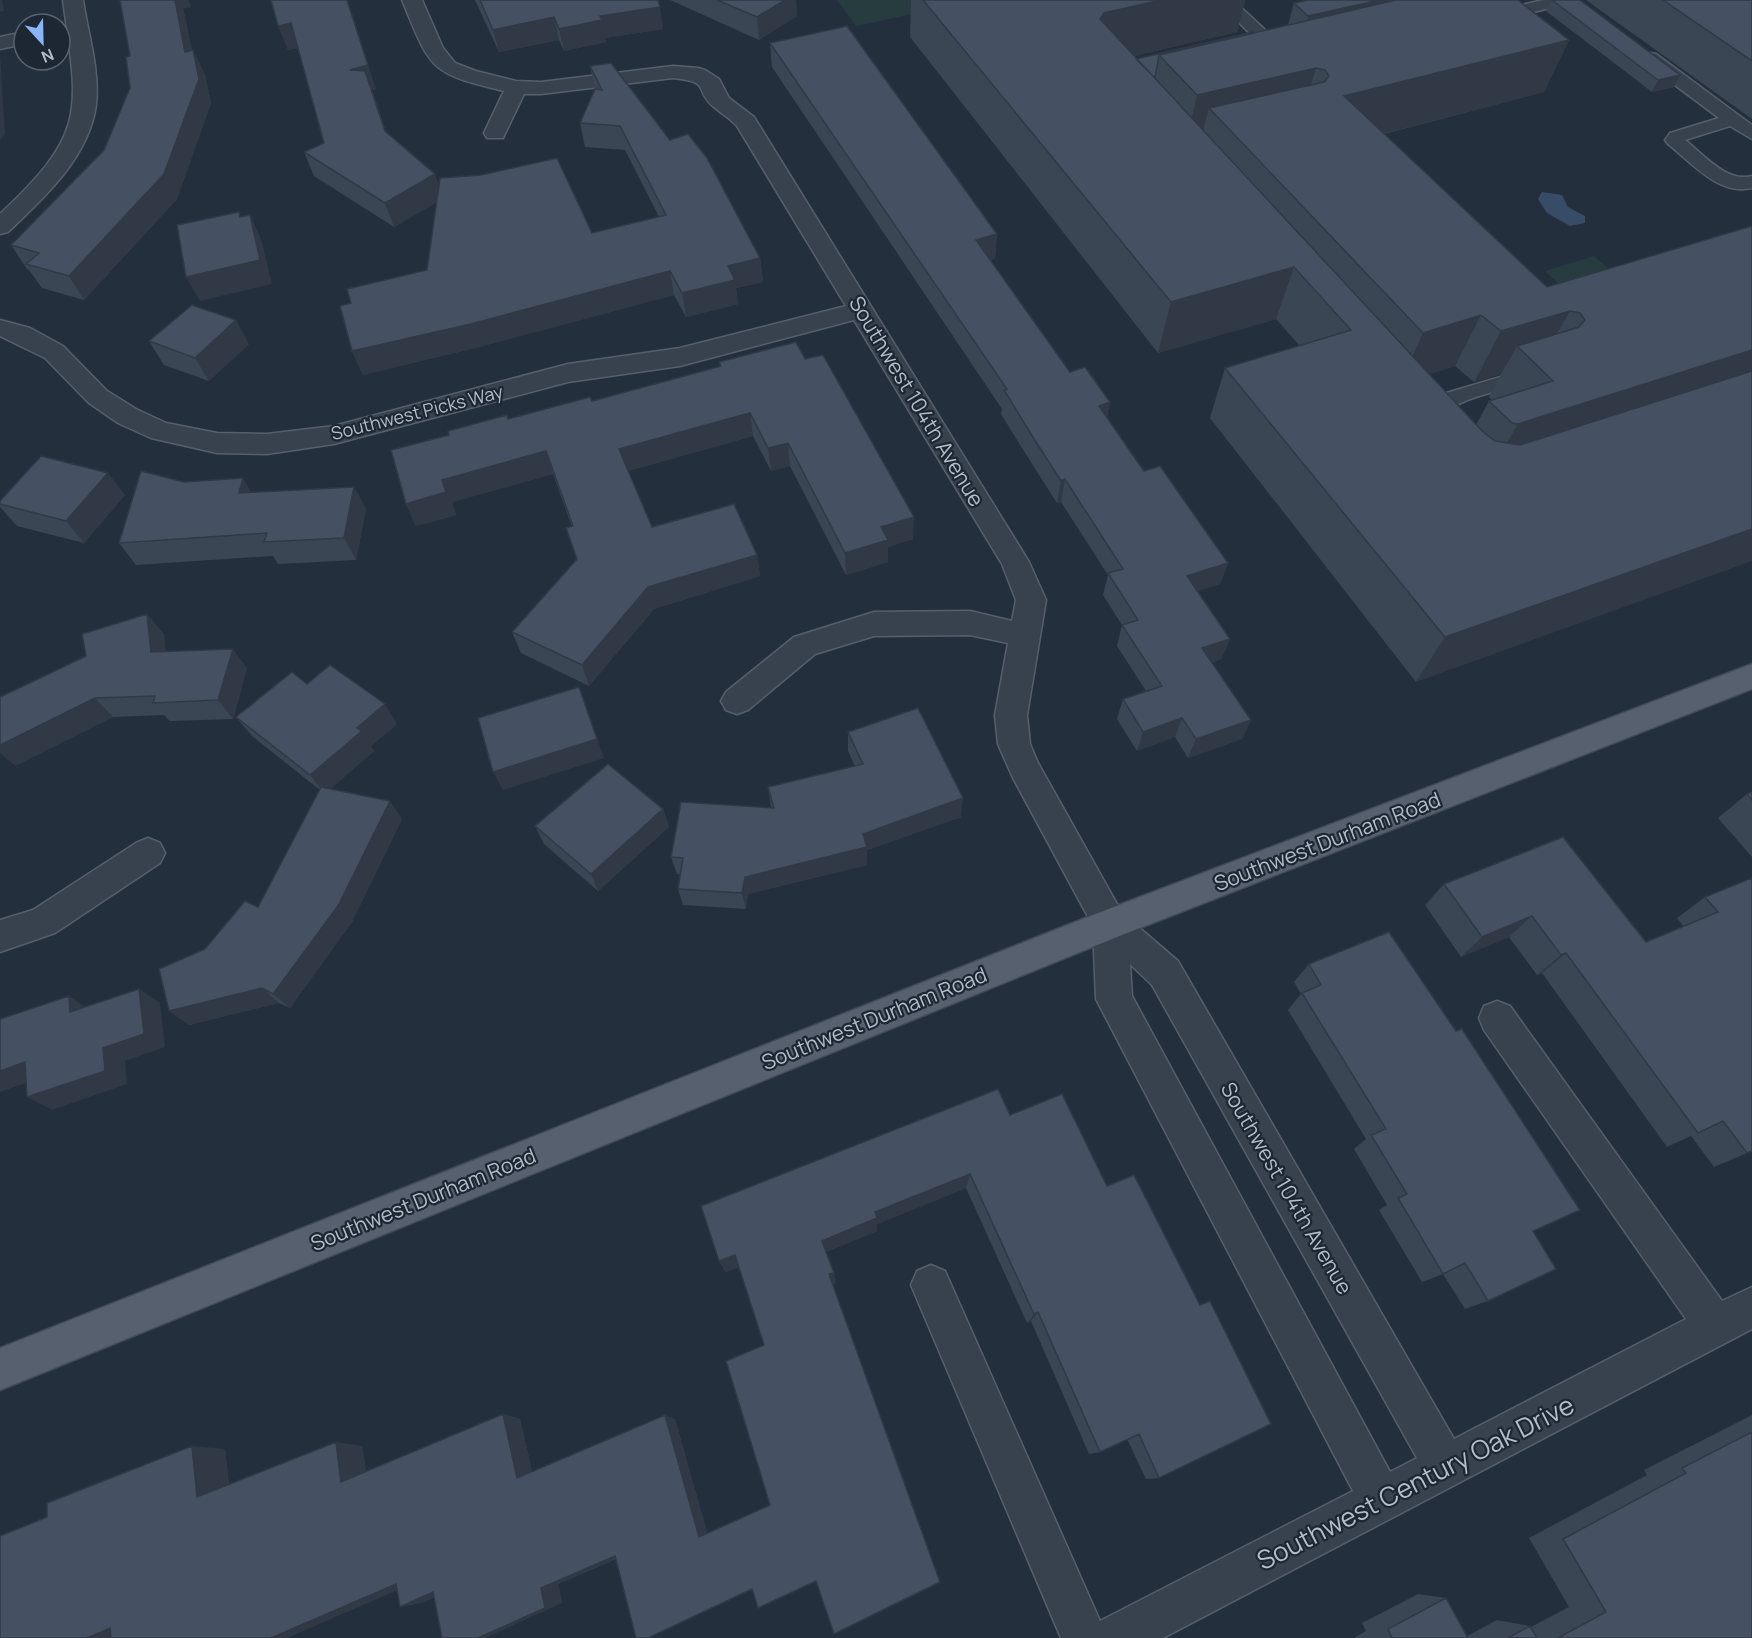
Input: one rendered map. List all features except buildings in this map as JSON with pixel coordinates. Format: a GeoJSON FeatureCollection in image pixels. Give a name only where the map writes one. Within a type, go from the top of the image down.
{"type":"FeatureCollection","features":[{"type":"Feature","properties":{"kind":"main road","name":"Southwest Durham Road"},"geometry":{"type":"LineString","coordinates":[[0,1369],[1110,924],[1752,676]]}},
{"type":"Feature","properties":{"kind":"street","name":"Southwest 104th Avenue"},"geometry":{"type":"LineString","coordinates":[[412,0],[434,50],[448,67],[469,76],[516,87],[550,87],[673,72],[698,74],[711,84],[720,102],[735,111],[746,122],[1015,562],[1031,600],[1011,715],[1014,744],[1024,768],[1110,924],[1165,973],[1446,1468]]}},
{"type":"Feature","properties":{"kind":"street"},"geometry":{"type":"LineString","coordinates":[[0,227],[50,175],[69,148],[79,124],[85,106],[84,82],[72,42]]}},
{"type":"Feature","properties":{"kind":"street"},"geometry":{"type":"LineString","coordinates":[[495,134],[516,87]]}},
{"type":"Feature","properties":{"kind":"street","name":"Southwest Picks Way"},"geometry":{"type":"LineString","coordinates":[[0,328],[21,334],[54,352],[98,397],[127,416],[160,431],[217,443],[267,444],[334,435],[568,373],[680,357],[860,310]]}},
{"type":"Feature","properties":{"kind":"street"},"geometry":{"type":"LineString","coordinates":[[737,701],[805,645],[874,624],[969,623],[1024,635]]}},
{"type":"Feature","properties":{"kind":"street"},"geometry":{"type":"LineString","coordinates":[[0,936],[43,922],[148,853]]}},
{"type":"Feature","properties":{"kind":"street","name":"Southwest 104th Avenue"},"geometry":{"type":"LineString","coordinates":[[1110,924],[1114,999],[1381,1499]]}},
{"type":"Feature","properties":{"kind":"street"},"geometry":{"type":"LineString","coordinates":[[1497,1018],[1714,1326]]}},
{"type":"Feature","properties":{"kind":"street"},"geometry":{"type":"LineString","coordinates":[[931,1285],[1084,1638]]}},
{"type":"Feature","properties":{"kind":"street","name":"Southwest Century Oak Drive"},"geometry":{"type":"LineString","coordinates":[[1116,1638],[1752,1307]]}},
{"type":"Feature","properties":{"kind":"lane"},"geometry":{"type":"LineString","coordinates":[[1224,0],[1259,34],[1298,64],[1270,70]]}},
{"type":"Feature","properties":{"kind":"lane"},"geometry":{"type":"LineString","coordinates":[[1476,21],[1572,2]]}},
{"type":"Feature","properties":{"kind":"lane"},"geometry":{"type":"LineString","coordinates":[[1237,39],[1259,34]]}},
{"type":"Feature","properties":{"kind":"lane"},"geometry":{"type":"LineString","coordinates":[[1639,50],[1752,134]]}},
{"type":"Feature","properties":{"kind":"lane"},"geometry":{"type":"LineString","coordinates":[[1732,120],[1676,137],[1674,140],[1724,180],[1740,185],[1752,182]]}},
{"type":"Feature","properties":{"kind":"lane"},"geometry":{"type":"LineString","coordinates":[[1408,411],[1431,436],[1436,412],[1451,399],[1541,371]]}},
{"type":"Feature","properties":{"kind":"green space"},"geometry":{"type":"Polygon","coordinates":[[[837,0],[980,0],[856,26],[837,0]]]}},
{"type":"Feature","properties":{"kind":"green space"},"geometry":{"type":"Polygon","coordinates":[[[1594,256],[1619,278],[1569,294],[1545,271],[1594,256]]]}},
{"type":"Feature","properties":{"kind":"water"},"geometry":{"type":"Polygon","coordinates":[[[1542,192],[1562,195],[1568,207],[1585,216],[1585,223],[1570,226],[1547,213],[1538,199],[1542,192]]]}}]}
